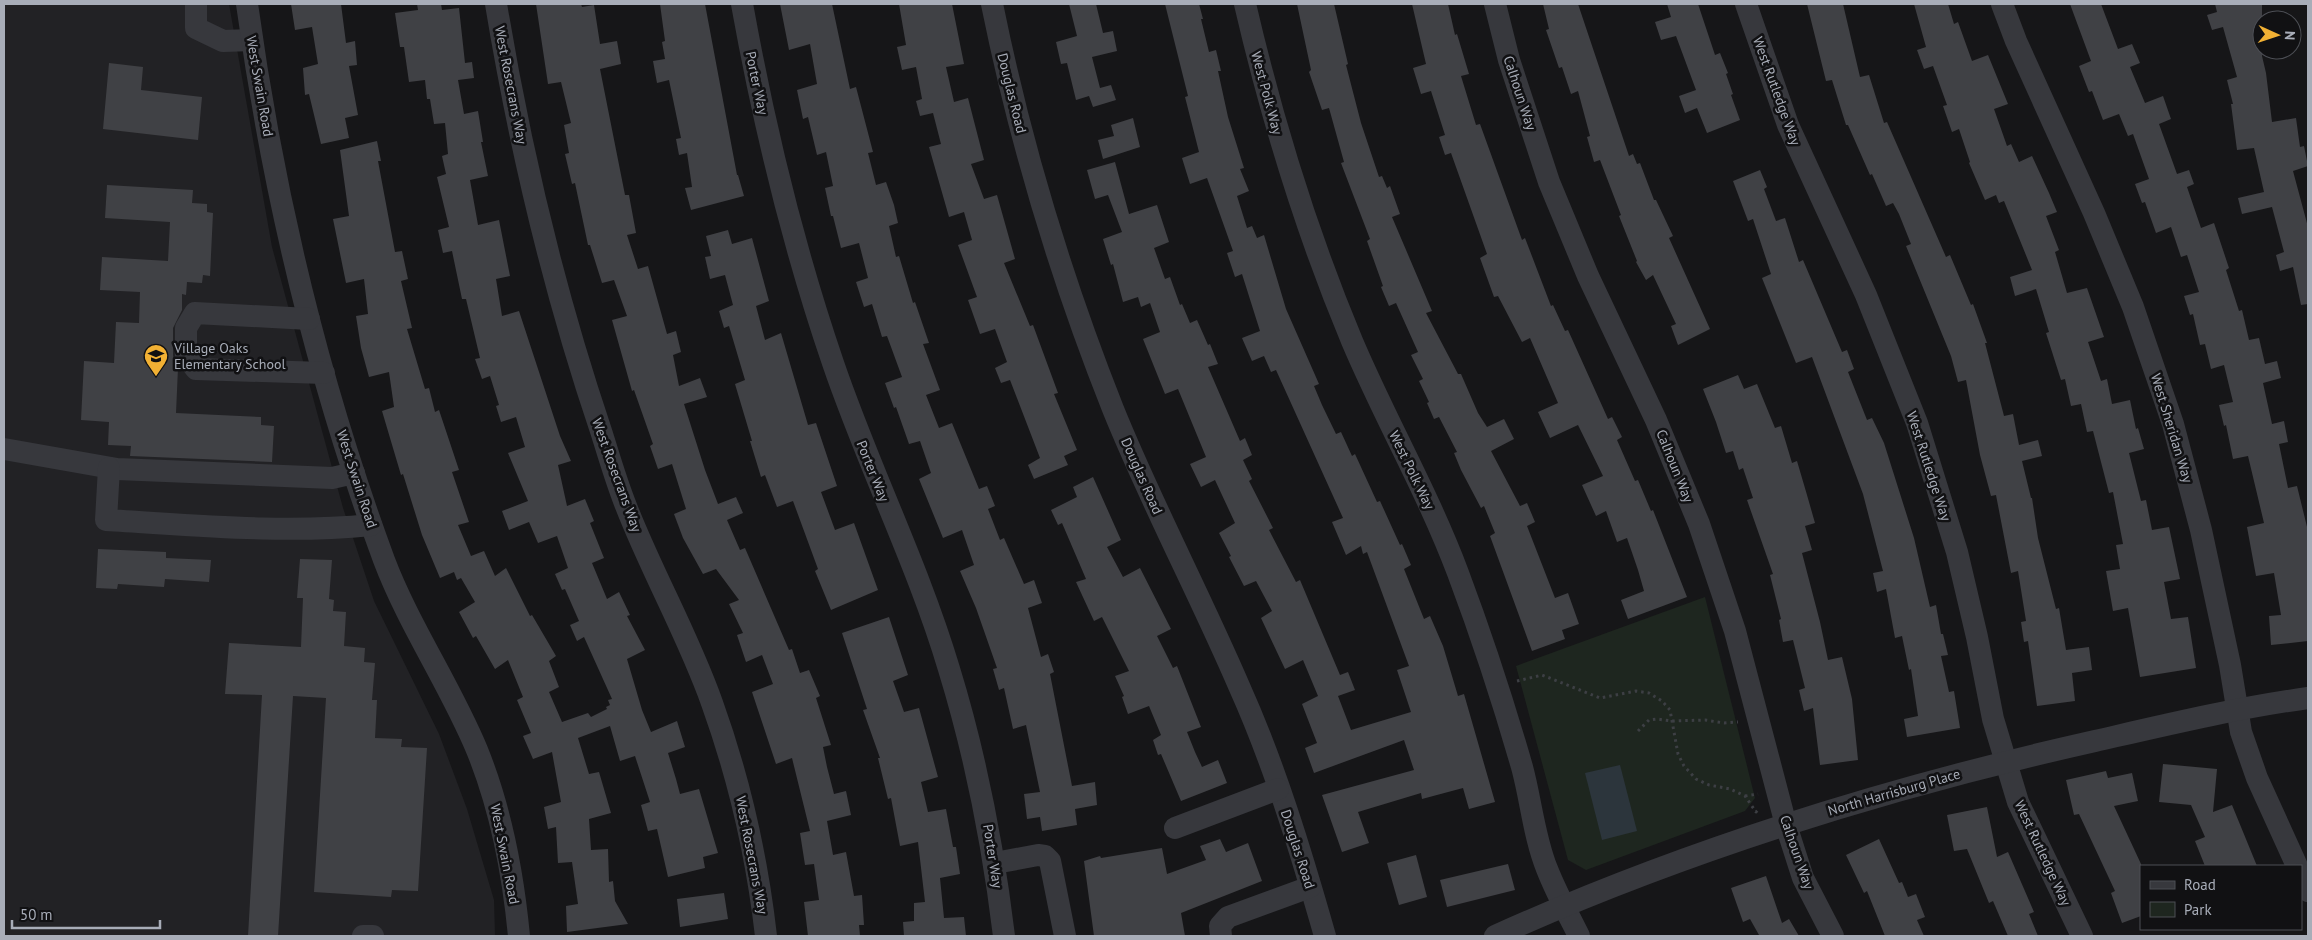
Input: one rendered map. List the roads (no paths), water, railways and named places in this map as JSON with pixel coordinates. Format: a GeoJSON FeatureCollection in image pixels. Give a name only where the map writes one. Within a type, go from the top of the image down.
{"type":"FeatureCollection","features":[{"type":"Feature","properties":{"kind":"street"},"geometry":{"type":"LineString","coordinates":[[196,4],[196,28],[223,41],[252,40]]}},
{"type":"Feature","properties":{"kind":"street","name":"West Swain Road"},"geometry":{"type":"LineString","coordinates":[[246,4],[284,215],[324,373],[371,525],[394,586],[457,707],[477,751],[496,803],[515,892],[519,936]]}},
{"type":"Feature","properties":{"kind":"street","name":"West Rosecrans Way"},"geometry":{"type":"LineString","coordinates":[[496,4],[516,113],[548,258],[581,373],[626,506],[686,639],[712,702],[740,794],[761,890],[766,936]]}},
{"type":"Feature","properties":{"kind":"street","name":"Porter Way"},"geometry":{"type":"LineString","coordinates":[[742,4],[776,167],[800,261],[859,437],[922,592],[949,667],[978,773],[995,863],[1004,936]]}},
{"type":"Feature","properties":{"kind":"street","name":"Douglas Road"},"geometry":{"type":"LineString","coordinates":[[992,4],[1034,177],[1071,299],[1113,410],[1144,482],[1241,689],[1278,790],[1325,936]]}},
{"type":"Feature","properties":{"kind":"street","name":"West Polk Way"},"geometry":{"type":"LineString","coordinates":[[1245,4],[1262,77],[1285,160],[1318,254],[1353,342],[1430,507],[1457,570],[1492,668],[1522,769],[1546,867],[1579,936]]}},
{"type":"Feature","properties":{"kind":"street","name":"Calhoun Way"},"geometry":{"type":"LineString","coordinates":[[1495,4],[1509,60],[1550,182],[1588,276],[1656,420],[1699,524],[1735,631],[1786,825],[1803,878],[1833,936]]}},
{"type":"Feature","properties":{"kind":"street","name":"West Rutledge Way"},"geometry":{"type":"LineString","coordinates":[[1746,4],[1788,125],[1866,295],[1917,423],[1957,552],[1977,637],[1993,719],[2018,802],[2082,936]]}},
{"type":"Feature","properties":{"kind":"street","name":"West Sheridan Way"},"geometry":{"type":"LineString","coordinates":[[2002,4],[2019,49],[2133,307],[2172,424],[2201,530],[2218,604],[2241,732],[2257,778],[2297,865]]}},
{"type":"Feature","properties":{"kind":"street"},"geometry":{"type":"LineString","coordinates":[[309,319],[194,313],[186,328],[186,356],[196,369],[324,373]]}},
{"type":"Feature","properties":{"kind":"street"},"geometry":{"type":"LineString","coordinates":[[4,449],[109,468],[332,478],[354,473]]}},
{"type":"Feature","properties":{"kind":"street"},"geometry":{"type":"LineString","coordinates":[[109,468],[106,520],[271,529],[326,529],[371,525]]}},
{"type":"Feature","properties":{"kind":"street","name":"North Harrisburg Place"},"geometry":{"type":"LineString","coordinates":[[1495,936],[1709,851],[1786,825],[2006,761],[2237,711],[2308,698]]}},
{"type":"Feature","properties":{"kind":"street"},"geometry":{"type":"LineString","coordinates":[[1175,828],[1278,790]]}},
{"type":"Feature","properties":{"kind":"street"},"geometry":{"type":"LineString","coordinates":[[995,863],[1038,855],[1045,856],[1050,861],[1065,936]]}},
{"type":"Feature","properties":{"kind":"street"},"geometry":{"type":"LineString","coordinates":[[2302,876],[2308,891]]}},
{"type":"Feature","properties":{"kind":"street"},"geometry":{"type":"LineString","coordinates":[[1221,936],[1220,926],[1228,917],[1310,887]]}},
{"type":"Feature","properties":{"kind":"street"},"geometry":{"type":"LineString","coordinates":[[363,936],[373,936]]}},
{"type":"Feature","properties":{"kind":"place","name":"Village Oaks Elementary School"},"geometry":{"type":"Point","coordinates":[156,377]}}]}
